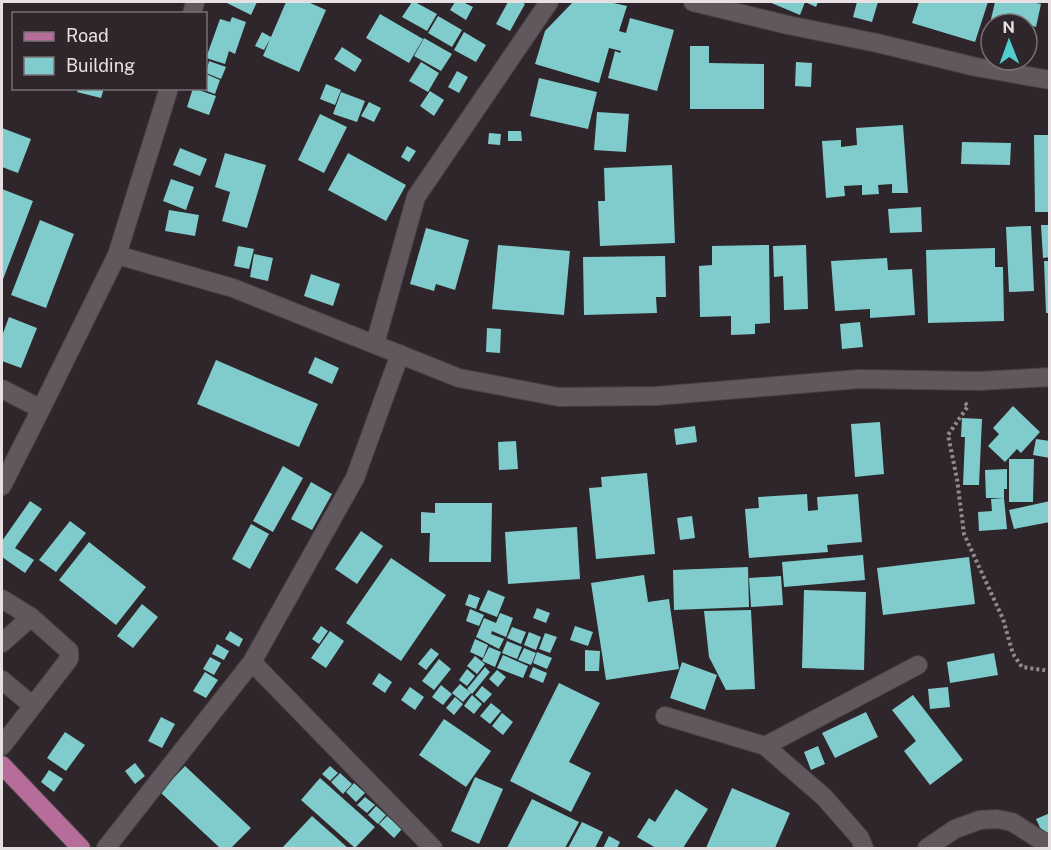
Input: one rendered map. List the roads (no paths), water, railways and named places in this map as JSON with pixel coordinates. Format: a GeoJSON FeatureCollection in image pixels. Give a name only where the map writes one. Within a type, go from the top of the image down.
{"type":"FeatureCollection","features":[{"type":"Feature","properties":{"kind":"main road"},"geometry":{"type":"LineString","coordinates":[[2,765],[81,849]]}},
{"type":"Feature","properties":{"kind":"street"},"geometry":{"type":"LineString","coordinates":[[375,344],[416,197],[549,2]]}},
{"type":"Feature","properties":{"kind":"street"},"geometry":{"type":"LineString","coordinates":[[693,2],[788,26],[877,43],[976,67],[1050,80]]}},
{"type":"Feature","properties":{"kind":"street"},"geometry":{"type":"LineString","coordinates":[[2,486],[117,255],[168,90]]}},
{"type":"Feature","properties":{"kind":"street"},"geometry":{"type":"LineString","coordinates":[[117,255],[233,288],[459,378],[559,397],[656,396],[859,379],[980,381],[1050,377]]}},
{"type":"Feature","properties":{"kind":"street"},"geometry":{"type":"LineString","coordinates":[[106,849],[252,662],[355,477],[400,354]]}},
{"type":"Feature","properties":{"kind":"street"},"geometry":{"type":"LineString","coordinates":[[2,389],[41,409]]}},
{"type":"Feature","properties":{"kind":"street"},"geometry":{"type":"LineString","coordinates":[[2,599],[31,617],[69,651],[69,659],[2,746]]}},
{"type":"Feature","properties":{"kind":"street"},"geometry":{"type":"LineString","coordinates":[[2,643],[31,617]]}},
{"type":"Feature","properties":{"kind":"street"},"geometry":{"type":"LineString","coordinates":[[252,662],[434,849]]}},
{"type":"Feature","properties":{"kind":"street"},"geometry":{"type":"LineString","coordinates":[[765,746],[918,664]]}},
{"type":"Feature","properties":{"kind":"street"},"geometry":{"type":"LineString","coordinates":[[2,680],[33,706]]}},
{"type":"Feature","properties":{"kind":"street"},"geometry":{"type":"LineString","coordinates":[[665,716],[765,746],[824,797],[860,837],[864,849]]}},
{"type":"Feature","properties":{"kind":"street"},"geometry":{"type":"LineString","coordinates":[[927,849],[955,829],[980,820],[997,819],[1012,822],[1050,846]]}}]}
